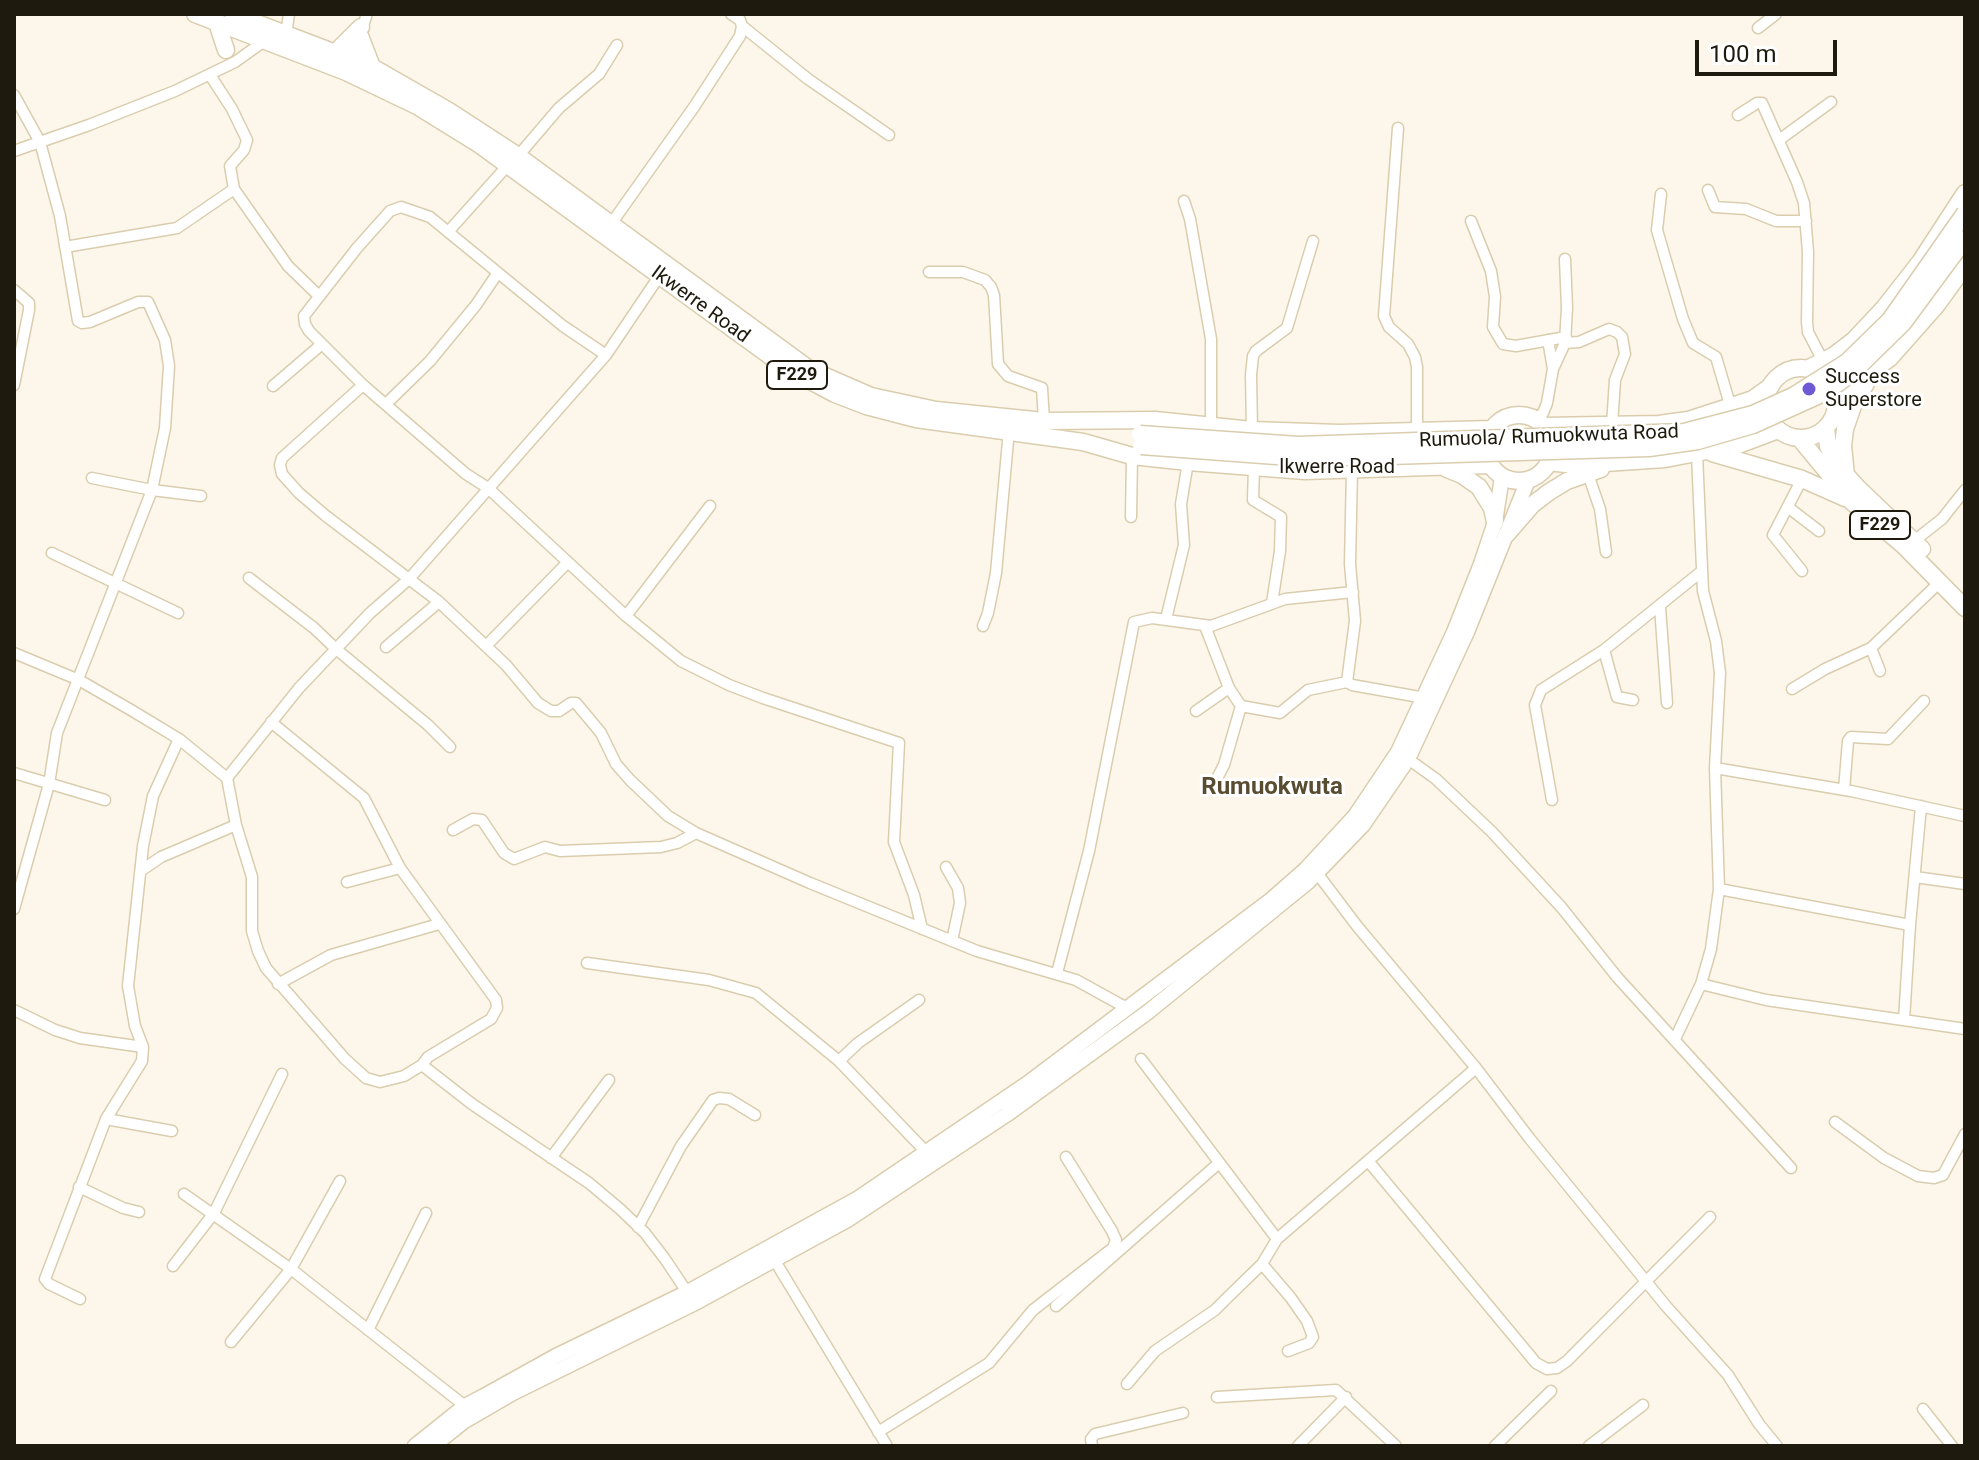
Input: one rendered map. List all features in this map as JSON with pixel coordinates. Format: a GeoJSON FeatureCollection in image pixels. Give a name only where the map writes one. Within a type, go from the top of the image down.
{"type":"FeatureCollection","features":[{"type":"Feature","properties":{"kind":"main road","name":"Ikwerre Road"},"geometry":{"type":"LineString","coordinates":[[195,14],[217,23],[235,22],[286,35],[345,61],[513,160],[611,224],[794,359],[871,396],[906,405],[1044,421],[1155,420],[1252,430],[1339,433],[1492,429]]}},
{"type":"Feature","properties":{"kind":"main road","name":"Ikwerre Road"},"geometry":{"type":"LineString","coordinates":[[235,22],[263,42],[372,67],[449,111],[660,275],[788,369],[835,394],[866,406],[916,419],[1083,442],[1138,445],[1188,462],[1305,471],[1438,465],[1496,471]]}},
{"type":"Feature","properties":{"kind":"main road"},"geometry":{"type":"LineString","coordinates":[[217,23],[226,50]]}},
{"type":"Feature","properties":{"kind":"main road"},"geometry":{"type":"LineString","coordinates":[[345,61],[363,26]]}},
{"type":"Feature","properties":{"kind":"main road"},"geometry":{"type":"LineString","coordinates":[[363,26],[372,67]]}},
{"type":"Feature","properties":{"kind":"main road"},"geometry":{"type":"LineString","coordinates":[[415,1446],[465,1406],[556,1356],[775,1261],[849,1219],[1006,1115],[1148,1012],[1317,873],[1363,825],[1461,644],[1500,528],[1496,471],[1486,448],[1492,429],[1502,420],[1515,415],[1539,423],[1612,425],[1688,420],[1753,399],[1784,373],[1807,369],[1854,340],[1920,262],[1965,193]]}},
{"type":"Feature","properties":{"kind":"main road","name":"Rumuola/ Rumuokwuta Road"},"geometry":{"type":"LineString","coordinates":[[1138,445],[1298,445],[1684,432],[1753,414],[1793,396],[1847,362],[1890,320],[1965,213]]}},
{"type":"Feature","properties":{"kind":"main road","name":"Rumuola/ Rumuokwuta Road"},"geometry":{"type":"LineString","coordinates":[[1138,445],[1276,456],[1357,457],[1649,448],[1698,441],[1753,425],[1826,392],[1852,373],[1903,323],[1965,239]]}},
{"type":"Feature","properties":{"kind":"main road"},"geometry":{"type":"LineString","coordinates":[[1836,397],[1890,358],[1936,306],[1965,266]]}},
{"type":"Feature","properties":{"kind":"main road"},"geometry":{"type":"LineString","coordinates":[[1846,476],[1845,429],[1853,406],[1875,368]]}},
{"type":"Feature","properties":{"kind":"main road"},"geometry":{"type":"LineString","coordinates":[[1800,439],[1813,437],[1826,428],[1834,417],[1836,397],[1823,376],[1807,369]]}},
{"type":"Feature","properties":{"kind":"main road"},"geometry":{"type":"LineString","coordinates":[[1548,462],[1575,465],[1627,461],[1704,453],[1738,445],[1778,430],[1767,411],[1771,386]]}},
{"type":"Feature","properties":{"kind":"main road"},"geometry":{"type":"LineString","coordinates":[[1087,422],[1138,445]]}},
{"type":"Feature","properties":{"kind":"main road"},"geometry":{"type":"LineString","coordinates":[[1496,471],[1515,481],[1528,480],[1540,473],[1548,462],[1551,442],[1539,423]]}},
{"type":"Feature","properties":{"kind":"main road","name":"F229"},"geometry":{"type":"LineString","coordinates":[[1826,428],[1828,446],[1835,463],[1965,594]]}},
{"type":"Feature","properties":{"kind":"main road","name":"F229"},"geometry":{"type":"LineString","coordinates":[[1778,430],[1800,439],[1852,502],[1904,546],[1965,608]]}},
{"type":"Feature","properties":{"kind":"main road"},"geometry":{"type":"LineString","coordinates":[[1704,453],[1802,479],[1852,502]]}},
{"type":"Feature","properties":{"kind":"main road"},"geometry":{"type":"LineString","coordinates":[[1500,528],[1567,481],[1627,461]]}},
{"type":"Feature","properties":{"kind":"main road"},"geometry":{"type":"LineString","coordinates":[[1438,465],[1462,475],[1479,487],[1500,528]]}},
{"type":"Feature","properties":{"kind":"main road"},"geometry":{"type":"LineString","coordinates":[[433,1446],[463,1422],[691,1298],[846,1206],[1028,1083],[1272,899],[1305,870],[1355,816],[1403,755],[1466,602],[1500,528],[1528,480]]}},
{"type":"Feature","properties":{"kind":"street"},"geometry":{"type":"LineString","coordinates":[[286,35],[289,14]]}},
{"type":"Feature","properties":{"kind":"street"},"geometry":{"type":"LineString","coordinates":[[611,224],[740,36],[740,20],[731,14]]}},
{"type":"Feature","properties":{"kind":"street"},"geometry":{"type":"LineString","coordinates":[[1758,28],[1776,14]]}},
{"type":"Feature","properties":{"kind":"street"},"geometry":{"type":"LineString","coordinates":[[214,72],[226,50],[235,22]]}},
{"type":"Feature","properties":{"kind":"street"},"geometry":{"type":"LineString","coordinates":[[742,26],[818,87],[889,135]]}},
{"type":"Feature","properties":{"kind":"street"},"geometry":{"type":"LineString","coordinates":[[14,151],[147,104],[247,55],[263,42]]}},
{"type":"Feature","properties":{"kind":"street"},"geometry":{"type":"LineString","coordinates":[[448,232],[559,108],[599,74],[617,45]]}},
{"type":"Feature","properties":{"kind":"street"},"geometry":{"type":"LineString","coordinates":[[214,72],[247,140],[244,150],[230,166],[234,189],[288,266],[319,296]]}},
{"type":"Feature","properties":{"kind":"street"},"geometry":{"type":"LineString","coordinates":[[14,95],[40,142],[60,216],[78,321],[90,322],[143,301],[151,306],[158,320],[169,366],[165,428],[152,490],[57,733],[49,784],[14,909]]}},
{"type":"Feature","properties":{"kind":"street"},"geometry":{"type":"LineString","coordinates":[[1779,140],[1831,102]]}},
{"type":"Feature","properties":{"kind":"street"},"geometry":{"type":"LineString","coordinates":[[1738,115],[1762,103],[1804,203],[1808,252],[1808,332],[1823,361]]}},
{"type":"Feature","properties":{"kind":"street"},"geometry":{"type":"LineString","coordinates":[[1398,128],[1384,316],[1389,327],[1408,344],[1415,357],[1417,431]]}},
{"type":"Feature","properties":{"kind":"street"},"geometry":{"type":"LineString","coordinates":[[65,247],[177,228],[234,189]]}},
{"type":"Feature","properties":{"kind":"street"},"geometry":{"type":"LineString","coordinates":[[1708,190],[1715,207],[1746,209],[1779,221],[1806,221]]}},
{"type":"Feature","properties":{"kind":"street"},"geometry":{"type":"LineString","coordinates":[[1661,194],[1657,230],[1683,319],[1693,343],[1716,357],[1731,408]]}},
{"type":"Feature","properties":{"kind":"street"},"geometry":{"type":"LineString","coordinates":[[1184,201],[1190,219],[1211,339],[1211,426]]}},
{"type":"Feature","properties":{"kind":"street"},"geometry":{"type":"LineString","coordinates":[[606,355],[563,326],[430,217],[401,207],[390,211],[304,316],[305,324],[322,344],[363,385],[466,474],[488,488],[626,616],[681,661],[729,685],[899,743],[894,842],[914,895],[922,929]]}},
{"type":"Feature","properties":{"kind":"street"},"geometry":{"type":"LineString","coordinates":[[1471,221],[1491,271],[1495,297],[1493,327],[1503,344],[1516,346],[1548,340],[1579,342],[1609,329],[1622,337],[1625,354],[1615,380],[1612,425]]}},
{"type":"Feature","properties":{"kind":"street"},"geometry":{"type":"LineString","coordinates":[[1252,430],[1253,356],[1287,328],[1313,241]]}},
{"type":"Feature","properties":{"kind":"street"},"geometry":{"type":"LineString","coordinates":[[1539,423],[1547,403],[1553,369],[1566,340],[1565,259]]}},
{"type":"Feature","properties":{"kind":"street"},"geometry":{"type":"LineString","coordinates":[[929,272],[963,272],[985,280],[991,287],[998,364],[1008,376],[1042,388],[1044,421]]}},
{"type":"Feature","properties":{"kind":"street"},"geometry":{"type":"LineString","coordinates":[[386,404],[430,361],[497,274]]}},
{"type":"Feature","properties":{"kind":"street"},"geometry":{"type":"LineString","coordinates":[[227,778],[271,722],[336,649],[370,613],[409,579],[606,355],[660,275]]}},
{"type":"Feature","properties":{"kind":"street"},"geometry":{"type":"LineString","coordinates":[[14,290],[29,303],[29,310],[14,385]]}},
{"type":"Feature","properties":{"kind":"street"},"geometry":{"type":"LineString","coordinates":[[1548,340],[1553,369]]}},
{"type":"Feature","properties":{"kind":"street"},"geometry":{"type":"LineString","coordinates":[[273,386],[322,344]]}},
{"type":"Feature","properties":{"kind":"street"},"geometry":{"type":"LineString","coordinates":[[363,385],[282,458],[282,474],[299,493],[439,602],[486,646],[538,703],[551,711],[559,711],[576,703],[601,733],[616,764],[668,816],[696,833],[922,929],[977,951],[1057,973],[1095,989],[1125,1007]]}},
{"type":"Feature","properties":{"kind":"street"},"geometry":{"type":"LineString","coordinates":[[983,626],[991,602],[1001,538],[1001,499],[1009,430]]}},
{"type":"Feature","properties":{"kind":"street"},"geometry":{"type":"LineString","coordinates":[[1131,517],[1138,445]]}},
{"type":"Feature","properties":{"kind":"street"},"geometry":{"type":"LineString","coordinates":[[1675,1039],[1701,984],[1711,949],[1719,889],[1715,768],[1720,673],[1716,641],[1706,608],[1702,571],[1704,453]]}},
{"type":"Feature","properties":{"kind":"street"},"geometry":{"type":"LineString","coordinates":[[1166,619],[1184,545],[1181,504],[1188,462]]}},
{"type":"Feature","properties":{"kind":"street"},"geometry":{"type":"LineString","coordinates":[[1254,467],[1253,500],[1281,517],[1280,551],[1272,603]]}},
{"type":"Feature","properties":{"kind":"street"},"geometry":{"type":"LineString","coordinates":[[1347,682],[1355,621],[1350,564],[1352,469]]}},
{"type":"Feature","properties":{"kind":"street"},"geometry":{"type":"LineString","coordinates":[[1588,474],[1600,509],[1606,552]]}},
{"type":"Feature","properties":{"kind":"street"},"geometry":{"type":"LineString","coordinates":[[92,478],[201,496]]}},
{"type":"Feature","properties":{"kind":"street"},"geometry":{"type":"LineString","coordinates":[[1802,479],[1774,538],[1802,571]]}},
{"type":"Feature","properties":{"kind":"street"},"geometry":{"type":"LineString","coordinates":[[1914,541],[1942,519],[1965,490]]}},
{"type":"Feature","properties":{"kind":"street"},"geometry":{"type":"LineString","coordinates":[[626,616],[710,506]]}},
{"type":"Feature","properties":{"kind":"street"},"geometry":{"type":"LineString","coordinates":[[1789,508],[1819,531]]}},
{"type":"Feature","properties":{"kind":"street"},"geometry":{"type":"LineString","coordinates":[[52,553],[178,613]]}},
{"type":"Feature","properties":{"kind":"street"},"geometry":{"type":"LineString","coordinates":[[486,646],[567,563]]}},
{"type":"Feature","properties":{"kind":"street"},"geometry":{"type":"LineString","coordinates":[[1552,800],[1536,714],[1537,696],[1541,690],[1604,650],[1702,571]]}},
{"type":"Feature","properties":{"kind":"street"},"geometry":{"type":"LineString","coordinates":[[249,578],[314,628],[450,747]]}},
{"type":"Feature","properties":{"kind":"street"},"geometry":{"type":"LineString","coordinates":[[1792,689],[1825,669],[1871,648],[1940,582]]}},
{"type":"Feature","properties":{"kind":"street"},"geometry":{"type":"LineString","coordinates":[[1057,973],[1089,851],[1134,622],[1143,618],[1166,619],[1205,626],[1225,622],[1272,603],[1353,592]]}},
{"type":"Feature","properties":{"kind":"street"},"geometry":{"type":"LineString","coordinates":[[386,647],[439,602]]}},
{"type":"Feature","properties":{"kind":"street"},"geometry":{"type":"LineString","coordinates":[[1660,607],[1667,703]]}},
{"type":"Feature","properties":{"kind":"street"},"geometry":{"type":"LineString","coordinates":[[1205,626],[1229,688],[1241,706],[1285,712],[1297,697],[1308,690],[1347,682],[1425,698]]}},
{"type":"Feature","properties":{"kind":"street"},"geometry":{"type":"LineString","coordinates":[[1871,648],[1880,671]]}},
{"type":"Feature","properties":{"kind":"street"},"geometry":{"type":"LineString","coordinates":[[1604,650],[1617,697],[1619,700],[1633,700]]}},
{"type":"Feature","properties":{"kind":"street"},"geometry":{"type":"LineString","coordinates":[[14,653],[79,680],[179,739],[227,778],[236,825],[252,877],[252,931],[266,968],[345,1059],[366,1078],[380,1082],[404,1076],[422,1065],[428,1057],[491,1019],[497,1008],[496,1000],[400,868],[364,798],[271,722]]}},
{"type":"Feature","properties":{"kind":"street"},"geometry":{"type":"LineString","coordinates":[[1196,711],[1229,688]]}},
{"type":"Feature","properties":{"kind":"street"},"geometry":{"type":"LineString","coordinates":[[1844,790],[1848,741],[1851,737],[1888,739],[1924,701]]}},
{"type":"Feature","properties":{"kind":"street"},"geometry":{"type":"LineString","coordinates":[[1214,784],[1224,765],[1241,706]]}},
{"type":"Feature","properties":{"kind":"street"},"geometry":{"type":"LineString","coordinates":[[80,1299],[45,1279],[106,1119],[142,1061],[143,1047],[135,1026],[128,986],[143,846],[153,796],[179,739]]}},
{"type":"Feature","properties":{"kind":"street"},"geometry":{"type":"LineString","coordinates":[[1403,755],[1436,779],[1492,832],[1562,908],[1617,977],[1791,1168]]}},
{"type":"Feature","properties":{"kind":"street"},"geometry":{"type":"LineString","coordinates":[[1715,768],[1844,790],[1965,816]]}},
{"type":"Feature","properties":{"kind":"street"},"geometry":{"type":"LineString","coordinates":[[14,773],[105,800]]}},
{"type":"Feature","properties":{"kind":"street"},"geometry":{"type":"LineString","coordinates":[[1904,1020],[1921,806]]}},
{"type":"Feature","properties":{"kind":"street"},"geometry":{"type":"LineString","coordinates":[[453,830],[473,819],[482,820],[504,853],[514,859],[545,847],[560,851],[661,847],[696,833]]}},
{"type":"Feature","properties":{"kind":"street"},"geometry":{"type":"LineString","coordinates":[[142,870],[161,857],[236,825]]}},
{"type":"Feature","properties":{"kind":"street"},"geometry":{"type":"LineString","coordinates":[[946,867],[958,888],[960,903],[952,941]]}},
{"type":"Feature","properties":{"kind":"street"},"geometry":{"type":"LineString","coordinates":[[347,882],[400,868]]}},
{"type":"Feature","properties":{"kind":"street"},"geometry":{"type":"LineString","coordinates":[[1317,873],[1666,1306],[1728,1375],[1777,1446]]}},
{"type":"Feature","properties":{"kind":"street"},"geometry":{"type":"LineString","coordinates":[[1915,877],[1965,884]]}},
{"type":"Feature","properties":{"kind":"street"},"geometry":{"type":"LineString","coordinates":[[1719,889],[1910,925]]}},
{"type":"Feature","properties":{"kind":"street"},"geometry":{"type":"LineString","coordinates":[[278,984],[331,955],[439,924]]}},
{"type":"Feature","properties":{"kind":"street"},"geometry":{"type":"LineString","coordinates":[[587,963],[709,980],[756,993],[839,1061],[926,1152]]}},
{"type":"Feature","properties":{"kind":"street"},"geometry":{"type":"LineString","coordinates":[[1701,984],[1766,1000],[1965,1029]]}},
{"type":"Feature","properties":{"kind":"street"},"geometry":{"type":"LineString","coordinates":[[839,1061],[858,1043],[919,1000]]}},
{"type":"Feature","properties":{"kind":"street"},"geometry":{"type":"LineString","coordinates":[[14,1010],[80,1038],[143,1047]]}},
{"type":"Feature","properties":{"kind":"street"},"geometry":{"type":"LineString","coordinates":[[1141,1059],[1277,1239]]}},
{"type":"Feature","properties":{"kind":"street"},"geometry":{"type":"LineString","coordinates":[[422,1065],[472,1104],[589,1183],[638,1227],[665,1259],[691,1298]]}},
{"type":"Feature","properties":{"kind":"street"},"geometry":{"type":"LineString","coordinates":[[1127,1384],[1155,1351],[1215,1310],[1262,1264],[1277,1239],[1476,1068]]}},
{"type":"Feature","properties":{"kind":"street"},"geometry":{"type":"LineString","coordinates":[[173,1266],[214,1213],[282,1074]]}},
{"type":"Feature","properties":{"kind":"street"},"geometry":{"type":"LineString","coordinates":[[551,1158],[609,1080]]}},
{"type":"Feature","properties":{"kind":"street"},"geometry":{"type":"LineString","coordinates":[[638,1227],[681,1146],[713,1100],[729,1099],[755,1115]]}},
{"type":"Feature","properties":{"kind":"street"},"geometry":{"type":"LineString","coordinates":[[106,1119],[172,1131]]}},
{"type":"Feature","properties":{"kind":"street"},"geometry":{"type":"LineString","coordinates":[[1835,1122],[1884,1158],[1918,1176],[1934,1178],[1943,1175],[1965,1134]]}},
{"type":"Feature","properties":{"kind":"street"},"geometry":{"type":"LineString","coordinates":[[878,1432],[989,1363],[1033,1310],[1113,1248],[1116,1240],[1112,1231],[1066,1157]]}},
{"type":"Feature","properties":{"kind":"street"},"geometry":{"type":"LineString","coordinates":[[1369,1162],[1536,1363],[1547,1369],[1557,1368],[1567,1361],[1710,1217]]}},
{"type":"Feature","properties":{"kind":"street"},"geometry":{"type":"LineString","coordinates":[[1056,1306],[1219,1163]]}},
{"type":"Feature","properties":{"kind":"street"},"geometry":{"type":"LineString","coordinates":[[231,1342],[291,1269],[340,1181]]}},
{"type":"Feature","properties":{"kind":"street"},"geometry":{"type":"LineString","coordinates":[[79,1187],[123,1208],[139,1212]]}},
{"type":"Feature","properties":{"kind":"street"},"geometry":{"type":"LineString","coordinates":[[184,1194],[291,1269],[465,1406]]}},
{"type":"Feature","properties":{"kind":"street"},"geometry":{"type":"LineString","coordinates":[[368,1330],[426,1213]]}},
{"type":"Feature","properties":{"kind":"street"},"geometry":{"type":"LineString","coordinates":[[775,1261],[887,1446]]}},
{"type":"Feature","properties":{"kind":"street"},"geometry":{"type":"LineString","coordinates":[[1262,1264],[1291,1298],[1307,1321],[1313,1337],[1309,1343],[1288,1351]]}},
{"type":"Feature","properties":{"kind":"street"},"geometry":{"type":"LineString","coordinates":[[1217,1397],[1340,1391],[1396,1446]]}},
{"type":"Feature","properties":{"kind":"street"},"geometry":{"type":"LineString","coordinates":[[1495,1446],[1551,1391]]}},
{"type":"Feature","properties":{"kind":"street"},"geometry":{"type":"LineString","coordinates":[[1298,1446],[1346,1397]]}},
{"type":"Feature","properties":{"kind":"street"},"geometry":{"type":"LineString","coordinates":[[1589,1446],[1643,1405]]}},
{"type":"Feature","properties":{"kind":"street"},"geometry":{"type":"LineString","coordinates":[[1923,1409],[1952,1446]]}},
{"type":"Feature","properties":{"kind":"street"},"geometry":{"type":"LineString","coordinates":[[1092,1446],[1091,1439],[1095,1434],[1183,1413]]}},
{"type":"Feature","properties":{"kind":"place","name":"Success Superstore"},"geometry":{"type":"Point","coordinates":[1809,389]}},
{"type":"Feature","properties":{"kind":"district","name":"Rumuokwuta"},"geometry":{"type":"Point","coordinates":[1272,788]}}]}
